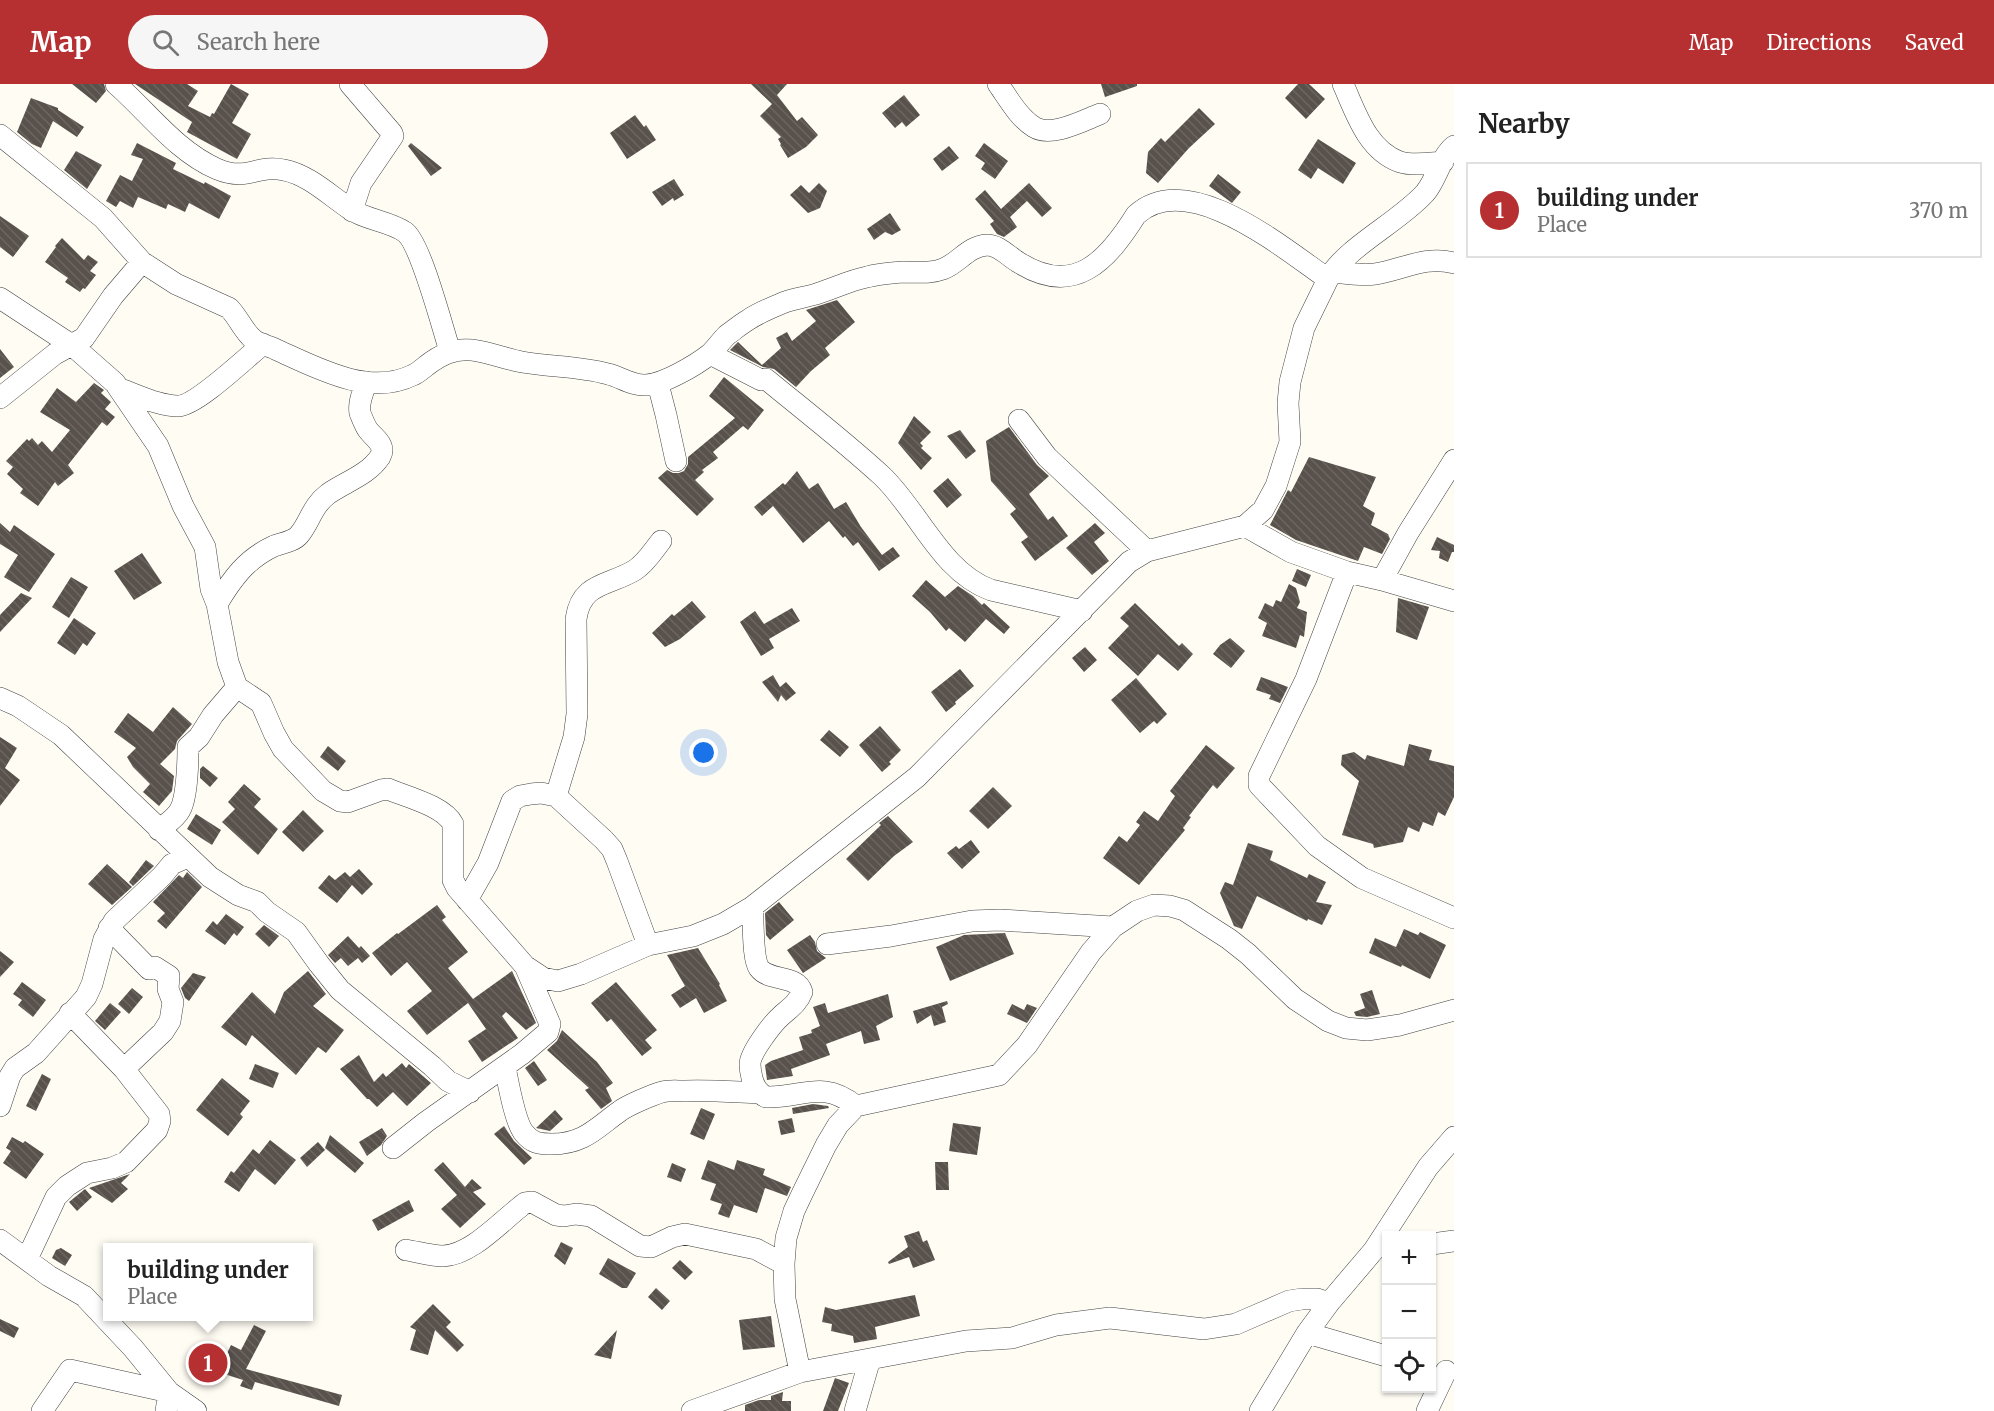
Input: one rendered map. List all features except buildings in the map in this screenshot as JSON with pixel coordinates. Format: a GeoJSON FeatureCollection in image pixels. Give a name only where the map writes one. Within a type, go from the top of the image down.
{"type":"FeatureCollection","features":[{"type":"Feature","properties":{"kind":"street"},"geometry":{"type":"LineString","coordinates":[[116,84],[182,149],[217,169],[241,175],[272,168],[300,174],[352,211],[402,230],[410,237],[424,270],[450,351]]}},
{"type":"Feature","properties":{"kind":"street"},"geometry":{"type":"LineString","coordinates":[[350,84],[393,133],[361,183],[352,211]]}},
{"type":"Feature","properties":{"kind":"street"},"geometry":{"type":"LineString","coordinates":[[998,84],[1024,118],[1034,128],[1044,131],[1062,129],[1100,114]]}},
{"type":"Feature","properties":{"kind":"street"},"geometry":{"type":"LineString","coordinates":[[1343,84],[1364,132],[1382,152],[1400,162],[1410,164],[1448,154]]}},
{"type":"Feature","properties":{"kind":"street"},"geometry":{"type":"LineString","coordinates":[[0,135],[103,218],[142,262],[176,284],[229,308],[245,332],[256,341],[301,362],[346,378],[367,382],[390,382],[414,375],[450,351],[465,350],[483,351],[521,362],[579,368],[609,374],[644,386],[657,384],[668,380],[710,354],[727,336],[750,318],[785,302],[818,294],[867,277],[942,270],[966,252],[985,245],[995,246],[1037,273],[1055,276],[1074,275],[1088,269],[1107,255],[1142,209],[1162,202],[1179,200],[1196,202],[1220,210],[1330,276],[1373,274],[1426,261],[1444,260],[1454,263]]}},
{"type":"Feature","properties":{"kind":"street"},"geometry":{"type":"LineString","coordinates":[[0,298],[73,346],[115,383],[158,446],[183,506],[204,543],[211,589],[217,604],[228,662],[237,687],[261,703],[283,749],[323,790],[340,801],[348,802],[388,789],[440,810],[449,817],[453,824],[453,880],[457,888],[525,966],[543,978],[558,981],[581,974],[648,945],[693,936],[723,924],[752,907],[917,777],[1129,562],[1147,551],[1245,526],[1263,510],[1276,486],[1290,442],[1288,403],[1290,381],[1304,328],[1330,276],[1355,250],[1389,225],[1424,194],[1436,179],[1448,154]]}},
{"type":"Feature","properties":{"kind":"street"},"geometry":{"type":"LineString","coordinates":[[0,398],[46,360],[84,338],[108,303],[142,262]]}},
{"type":"Feature","properties":{"kind":"street"},"geometry":{"type":"LineString","coordinates":[[120,389],[168,405],[181,406],[196,399],[263,344]]}},
{"type":"Feature","properties":{"kind":"street"},"geometry":{"type":"LineString","coordinates":[[710,354],[761,380],[766,379],[883,478],[961,573],[991,590],[1082,611]]}},
{"type":"Feature","properties":{"kind":"street"},"geometry":{"type":"LineString","coordinates":[[217,604],[228,585],[248,562],[274,546],[298,536],[317,504],[325,496],[366,471],[380,457],[382,450],[380,443],[368,430],[360,414],[359,403],[367,382]]}},
{"type":"Feature","properties":{"kind":"street"},"geometry":{"type":"LineString","coordinates":[[657,384],[676,461]]}},
{"type":"Feature","properties":{"kind":"street"},"geometry":{"type":"LineString","coordinates":[[1019,420],[1047,457],[1147,551]]}},
{"type":"Feature","properties":{"kind":"street"},"geometry":{"type":"LineString","coordinates":[[1382,580],[1408,533],[1454,460]]}},
{"type":"Feature","properties":{"kind":"street"},"geometry":{"type":"LineString","coordinates":[[1245,526],[1291,552],[1347,572],[1454,600]]}},
{"type":"Feature","properties":{"kind":"street"},"geometry":{"type":"LineString","coordinates":[[556,796],[574,737],[577,714],[577,610],[590,591],[638,568],[661,542]]}},
{"type":"Feature","properties":{"kind":"street"},"geometry":{"type":"LineString","coordinates":[[1347,572],[1306,680],[1258,776],[1259,785],[1317,846],[1362,878],[1454,918]]}},
{"type":"Feature","properties":{"kind":"street"},"geometry":{"type":"LineString","coordinates":[[159,830],[180,812],[185,796],[188,747],[199,737],[213,715],[237,687]]}},
{"type":"Feature","properties":{"kind":"street"},"geometry":{"type":"LineString","coordinates":[[0,698],[18,706],[61,735],[210,877],[238,895],[257,902],[267,912],[296,932],[340,990],[448,1081],[470,1092]]}},
{"type":"Feature","properties":{"kind":"street"},"geometry":{"type":"LineString","coordinates":[[467,900],[489,862],[513,801],[520,796],[531,794],[556,796],[612,849],[648,945]]}},
{"type":"Feature","properties":{"kind":"street"},"geometry":{"type":"LineString","coordinates":[[0,1106],[15,1068],[36,1053],[86,996],[92,984],[100,951],[114,921],[172,864],[188,857]]}},
{"type":"Feature","properties":{"kind":"street"},"geometry":{"type":"LineString","coordinates":[[800,1372],[785,1299],[786,1238],[798,1202],[838,1125],[856,1106],[999,1075],[1027,1045],[1091,952],[1113,927],[1137,911],[1154,905],[1184,910],[1219,931],[1242,949],[1295,999],[1328,1021],[1346,1028],[1367,1030],[1400,1025],[1454,1010]]}},
{"type":"Feature","properties":{"kind":"street"},"geometry":{"type":"LineString","coordinates":[[752,907],[759,967],[771,976],[784,978],[799,985],[802,992],[798,1002],[778,1018],[760,1042],[749,1062],[752,1080],[759,1092]]}},
{"type":"Feature","properties":{"kind":"street"},"geometry":{"type":"LineString","coordinates":[[827,944],[891,936],[972,921],[1000,920],[1113,927]]}},
{"type":"Feature","properties":{"kind":"street"},"geometry":{"type":"LineString","coordinates":[[109,928],[149,969],[155,967],[169,976],[168,989],[173,1002],[170,1021],[164,1032],[124,1069]]}},
{"type":"Feature","properties":{"kind":"street"},"geometry":{"type":"LineString","coordinates":[[393,1148],[505,1067],[549,1032],[550,1024],[525,966]]}},
{"type":"Feature","properties":{"kind":"street"},"geometry":{"type":"LineString","coordinates":[[27,1258],[60,1191],[87,1173],[112,1168],[126,1162],[157,1130],[160,1121],[159,1114],[124,1069],[70,1013]]}},
{"type":"Feature","properties":{"kind":"street"},"geometry":{"type":"LineString","coordinates":[[505,1067],[512,1100],[522,1129],[534,1143],[541,1144],[566,1144],[578,1140],[592,1133],[624,1108],[666,1091],[759,1092],[770,1097],[816,1091],[831,1092],[844,1097],[856,1106]]}},
{"type":"Feature","properties":{"kind":"street"},"geometry":{"type":"LineString","coordinates":[[1260,1411],[1307,1333],[1329,1303],[1380,1250],[1428,1167],[1454,1137]]}},
{"type":"Feature","properties":{"kind":"street"},"geometry":{"type":"LineString","coordinates":[[406,1250],[442,1256],[458,1254],[470,1248],[525,1203],[532,1202],[556,1215],[591,1216],[640,1246],[651,1247],[672,1237],[685,1234],[756,1249],[784,1264]]}},
{"type":"Feature","properties":{"kind":"street"},"geometry":{"type":"LineString","coordinates":[[0,1240],[49,1276],[84,1296],[103,1316]]}},
{"type":"Feature","properties":{"kind":"street"},"geometry":{"type":"LineString","coordinates":[[1436,1243],[1454,1241]]}},
{"type":"Feature","properties":{"kind":"street"},"geometry":{"type":"LineString","coordinates":[[692,1411],[800,1372],[966,1341],[1011,1338],[1050,1327],[1110,1318],[1204,1329],[1236,1324],[1289,1301],[1317,1299],[1329,1303]]}},
{"type":"Feature","properties":{"kind":"street"},"geometry":{"type":"LineString","coordinates":[[108,1321],[134,1348],[167,1401]]}},
{"type":"Feature","properties":{"kind":"street"},"geometry":{"type":"LineString","coordinates":[[1307,1333],[1382,1355]]}},
{"type":"Feature","properties":{"kind":"street"},"geometry":{"type":"LineString","coordinates":[[855,1411],[870,1359]]}},
{"type":"Feature","properties":{"kind":"street"},"geometry":{"type":"LineString","coordinates":[[42,1411],[70,1370],[196,1411]]}},
{"type":"Feature","properties":{"kind":"street"},"geometry":{"type":"LineString","coordinates":[[1427,1411],[1444,1371]]}},
{"type":"Feature","properties":{"kind":"place","name":"building under"},"geometry":{"type":"Point","coordinates":[208,1363]}}]}
